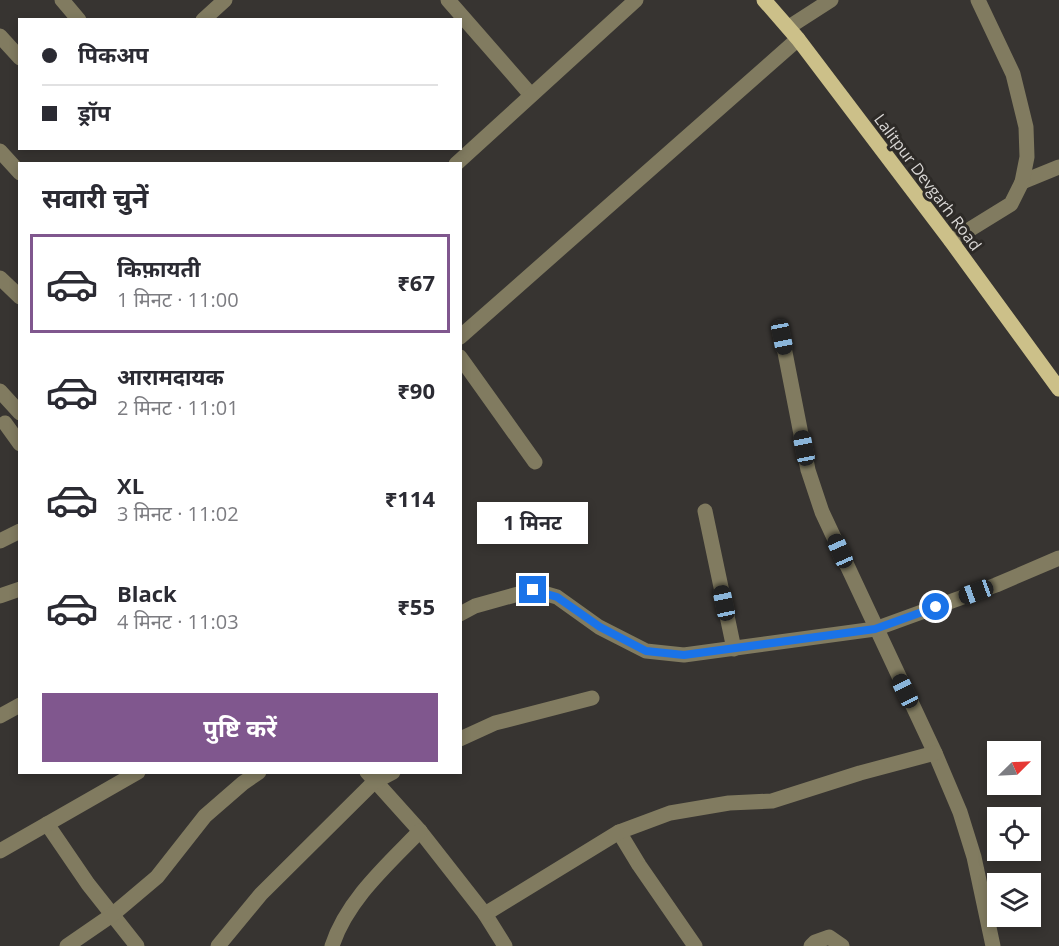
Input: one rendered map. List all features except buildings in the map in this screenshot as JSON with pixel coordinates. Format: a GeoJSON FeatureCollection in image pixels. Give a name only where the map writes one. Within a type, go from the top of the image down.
{"type":"FeatureCollection","features":[{"type":"Feature","properties":{"kind":"main road","name":"Lalitpur Devgarh Road"},"geometry":{"type":"LineString","coordinates":[[764,0],[793,33],[1059,389]]}},
{"type":"Feature","properties":{"kind":"street"},"geometry":{"type":"LineString","coordinates":[[62,0],[77,18]]}},
{"type":"Feature","properties":{"kind":"street"},"geometry":{"type":"LineString","coordinates":[[205,18],[225,0]]}},
{"type":"Feature","properties":{"kind":"street"},"geometry":{"type":"LineString","coordinates":[[448,0],[531,95]]}},
{"type":"Feature","properties":{"kind":"street"},"geometry":{"type":"LineString","coordinates":[[458,162],[636,0]]}},
{"type":"Feature","properties":{"kind":"street"},"geometry":{"type":"LineString","coordinates":[[462,335],[831,0]]}},
{"type":"Feature","properties":{"kind":"street"},"geometry":{"type":"LineString","coordinates":[[951,242],[1011,204],[1022,182],[1027,157],[1026,127],[1012,74],[978,0]]}},
{"type":"Feature","properties":{"kind":"street"},"geometry":{"type":"LineString","coordinates":[[0,36],[18,56]]}},
{"type":"Feature","properties":{"kind":"street"},"geometry":{"type":"LineString","coordinates":[[0,151],[18,170]]}},
{"type":"Feature","properties":{"kind":"street"},"geometry":{"type":"LineString","coordinates":[[1022,182],[1059,167]]}},
{"type":"Feature","properties":{"kind":"street"},"geometry":{"type":"LineString","coordinates":[[0,278],[18,295]]}},
{"type":"Feature","properties":{"kind":"street"},"geometry":{"type":"LineString","coordinates":[[782,337],[808,470],[822,512],[935,753],[960,812],[974,857],[993,946]]}},
{"type":"Feature","properties":{"kind":"street"},"geometry":{"type":"LineString","coordinates":[[462,360],[535,462]]}},
{"type":"Feature","properties":{"kind":"street"},"geometry":{"type":"LineString","coordinates":[[0,391],[18,413]]}},
{"type":"Feature","properties":{"kind":"street"},"geometry":{"type":"LineString","coordinates":[[18,416],[3,425],[18,442]]}},
{"type":"Feature","properties":{"kind":"street"},"geometry":{"type":"LineString","coordinates":[[705,511],[734,649]]}},
{"type":"Feature","properties":{"kind":"street"},"geometry":{"type":"LineString","coordinates":[[0,541],[18,532]]}},
{"type":"Feature","properties":{"kind":"street"},"geometry":{"type":"LineString","coordinates":[[462,613],[475,606],[533,590],[557,597],[600,627],[646,651],[684,655],[875,629],[996,585],[1059,558]]}},
{"type":"Feature","properties":{"kind":"street"},"geometry":{"type":"LineString","coordinates":[[0,596],[18,590]]}},
{"type":"Feature","properties":{"kind":"street"},"geometry":{"type":"LineString","coordinates":[[462,738],[495,723],[592,698]]}},
{"type":"Feature","properties":{"kind":"street"},"geometry":{"type":"LineString","coordinates":[[0,716],[18,706]]}},
{"type":"Feature","properties":{"kind":"street"},"geometry":{"type":"LineString","coordinates":[[485,914],[619,832],[670,813],[729,803],[772,801],[860,773],[935,753]]}},
{"type":"Feature","properties":{"kind":"street"},"geometry":{"type":"LineString","coordinates":[[0,851],[134,774]]}},
{"type":"Feature","properties":{"kind":"street"},"geometry":{"type":"LineString","coordinates":[[67,946],[112,915],[157,877],[205,816],[256,774]]}},
{"type":"Feature","properties":{"kind":"street"},"geometry":{"type":"LineString","coordinates":[[218,946],[261,894],[370,777],[420,831],[485,914],[505,946]]}},
{"type":"Feature","properties":{"kind":"street"},"geometry":{"type":"LineString","coordinates":[[46,824],[88,884],[137,946]]}},
{"type":"Feature","properties":{"kind":"street"},"geometry":{"type":"LineString","coordinates":[[332,946],[335,936],[364,891],[420,831]]}},
{"type":"Feature","properties":{"kind":"street"},"geometry":{"type":"LineString","coordinates":[[619,832],[692,945]]}},
{"type":"Feature","properties":{"kind":"street"},"geometry":{"type":"LineString","coordinates":[[811,946],[815,942],[830,937],[842,946]]}},
{"type":"Feature","properties":{"kind":"route"},"geometry":{"type":"LineString","coordinates":[[533,590],[557,597],[600,627],[646,651],[684,655],[875,629],[936,607]]}}]}
